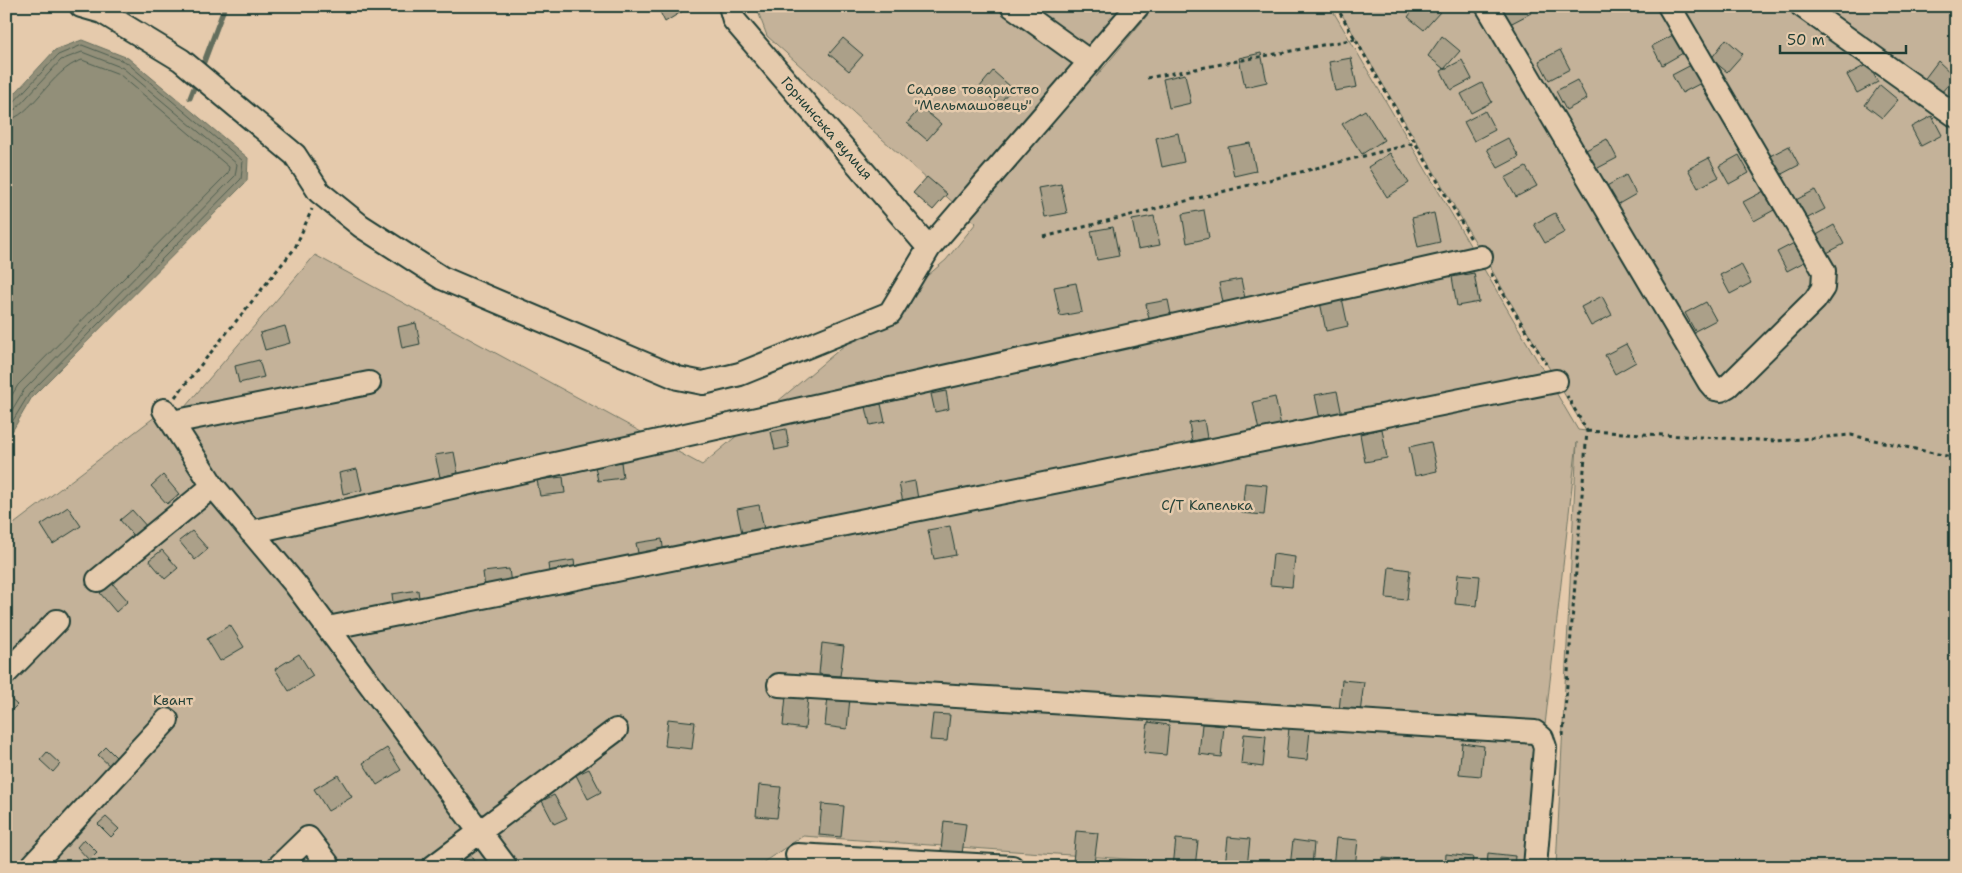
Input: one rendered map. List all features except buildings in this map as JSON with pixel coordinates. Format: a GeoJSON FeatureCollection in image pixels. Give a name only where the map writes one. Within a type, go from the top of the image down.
{"type":"FeatureCollection","features":[{"type":"Feature","properties":{"kind":"street"},"geometry":{"type":"LineString","coordinates":[[81,6],[102,12],[181,60],[295,154],[319,192],[361,226],[442,278],[678,378],[703,383],[740,374],[890,313],[929,248],[1138,6]]}},
{"type":"Feature","properties":{"kind":"street","name":"Горнинська вулиця"},"geometry":{"type":"LineString","coordinates":[[730,6],[734,20],[929,248]]}},
{"type":"Feature","properties":{"kind":"street"},"geometry":{"type":"LineString","coordinates":[[1012,6],[1090,62]]}},
{"type":"Feature","properties":{"kind":"street"},"geometry":{"type":"LineString","coordinates":[[1487,6],[1709,382],[1714,389],[1720,390],[1728,386],[1815,300],[1823,288],[1824,272],[1669,6]]}},
{"type":"Feature","properties":{"kind":"street"},"geometry":{"type":"LineString","coordinates":[[1802,6],[1956,116]]}},
{"type":"Feature","properties":{"kind":"street"},"geometry":{"type":"LineString","coordinates":[[252,532],[1481,257]]}},
{"type":"Feature","properties":{"kind":"street"},"geometry":{"type":"LineString","coordinates":[[328,628],[1556,381]]}},
{"type":"Feature","properties":{"kind":"street"},"geometry":{"type":"LineString","coordinates":[[369,383],[168,416],[213,486],[328,628],[506,867]]}},
{"type":"Feature","properties":{"kind":"street"},"geometry":{"type":"LineString","coordinates":[[98,580],[213,486]]}},
{"type":"Feature","properties":{"kind":"street"},"geometry":{"type":"LineString","coordinates":[[6,672],[56,621]]}},
{"type":"Feature","properties":{"kind":"street"},"geometry":{"type":"LineString","coordinates":[[779,685],[1535,732],[1542,738],[1545,747],[1535,867]]}},
{"type":"Feature","properties":{"kind":"street"},"geometry":{"type":"LineString","coordinates":[[31,867],[167,720]]}},
{"type":"Feature","properties":{"kind":"street"},"geometry":{"type":"LineString","coordinates":[[432,867],[616,730]]}},
{"type":"Feature","properties":{"kind":"street"},"geometry":{"type":"LineString","coordinates":[[278,867],[308,838],[330,867]]}},
{"type":"Feature","properties":{"kind":"street"},"geometry":{"type":"LineString","coordinates":[[797,855],[1012,867]]}},
{"type":"Feature","properties":{"kind":"path"},"geometry":{"type":"LineString","coordinates":[[1336,6],[1481,257],[1587,432],[1562,738]]}},
{"type":"Feature","properties":{"kind":"path"},"geometry":{"type":"LineString","coordinates":[[1147,78],[1355,39]]}},
{"type":"Feature","properties":{"kind":"path"},"geometry":{"type":"LineString","coordinates":[[1044,237],[1415,143]]}},
{"type":"Feature","properties":{"kind":"path"},"geometry":{"type":"LineString","coordinates":[[168,416],[295,248],[319,192]]}},
{"type":"Feature","properties":{"kind":"path"},"geometry":{"type":"LineString","coordinates":[[1587,432],[1777,441],[1851,435],[1956,458]]}},
{"type":"Feature","properties":{"kind":"green space"},"geometry":{"type":"Polygon","coordinates":[[[756,6],[1142,6],[1096,77],[1155,6],[1330,6],[1578,430],[1586,431],[1337,6],[1956,6],[1956,867],[1556,867],[1577,442],[1529,867],[1239,867],[803,836],[756,867],[6,867],[6,530],[164,410],[173,421],[315,255],[702,465],[946,260],[976,223],[767,36],[756,6]]]}},
{"type":"Feature","properties":{"kind":"water"},"geometry":{"type":"Polygon","coordinates":[[[82,40],[128,58],[248,158],[247,181],[32,397],[6,442],[6,103],[55,50],[82,40]]]}},
{"type":"Feature","properties":{"kind":"waterway"},"geometry":{"type":"LineString","coordinates":[[201,70],[225,6]]}},
{"type":"Feature","properties":{"kind":"waterway"},"geometry":{"type":"LineString","coordinates":[[190,98],[197,80]]}},
{"type":"Feature","properties":{"kind":"park label","name":"Садове товариство \"Мельмашовець\""},"geometry":{"type":"Point","coordinates":[973,98]}},
{"type":"Feature","properties":{"kind":"park label","name":"С/Т Капелька"},"geometry":{"type":"Point","coordinates":[1207,505]}},
{"type":"Feature","properties":{"kind":"park label","name":"Квант"},"geometry":{"type":"Point","coordinates":[173,700]}}]}
